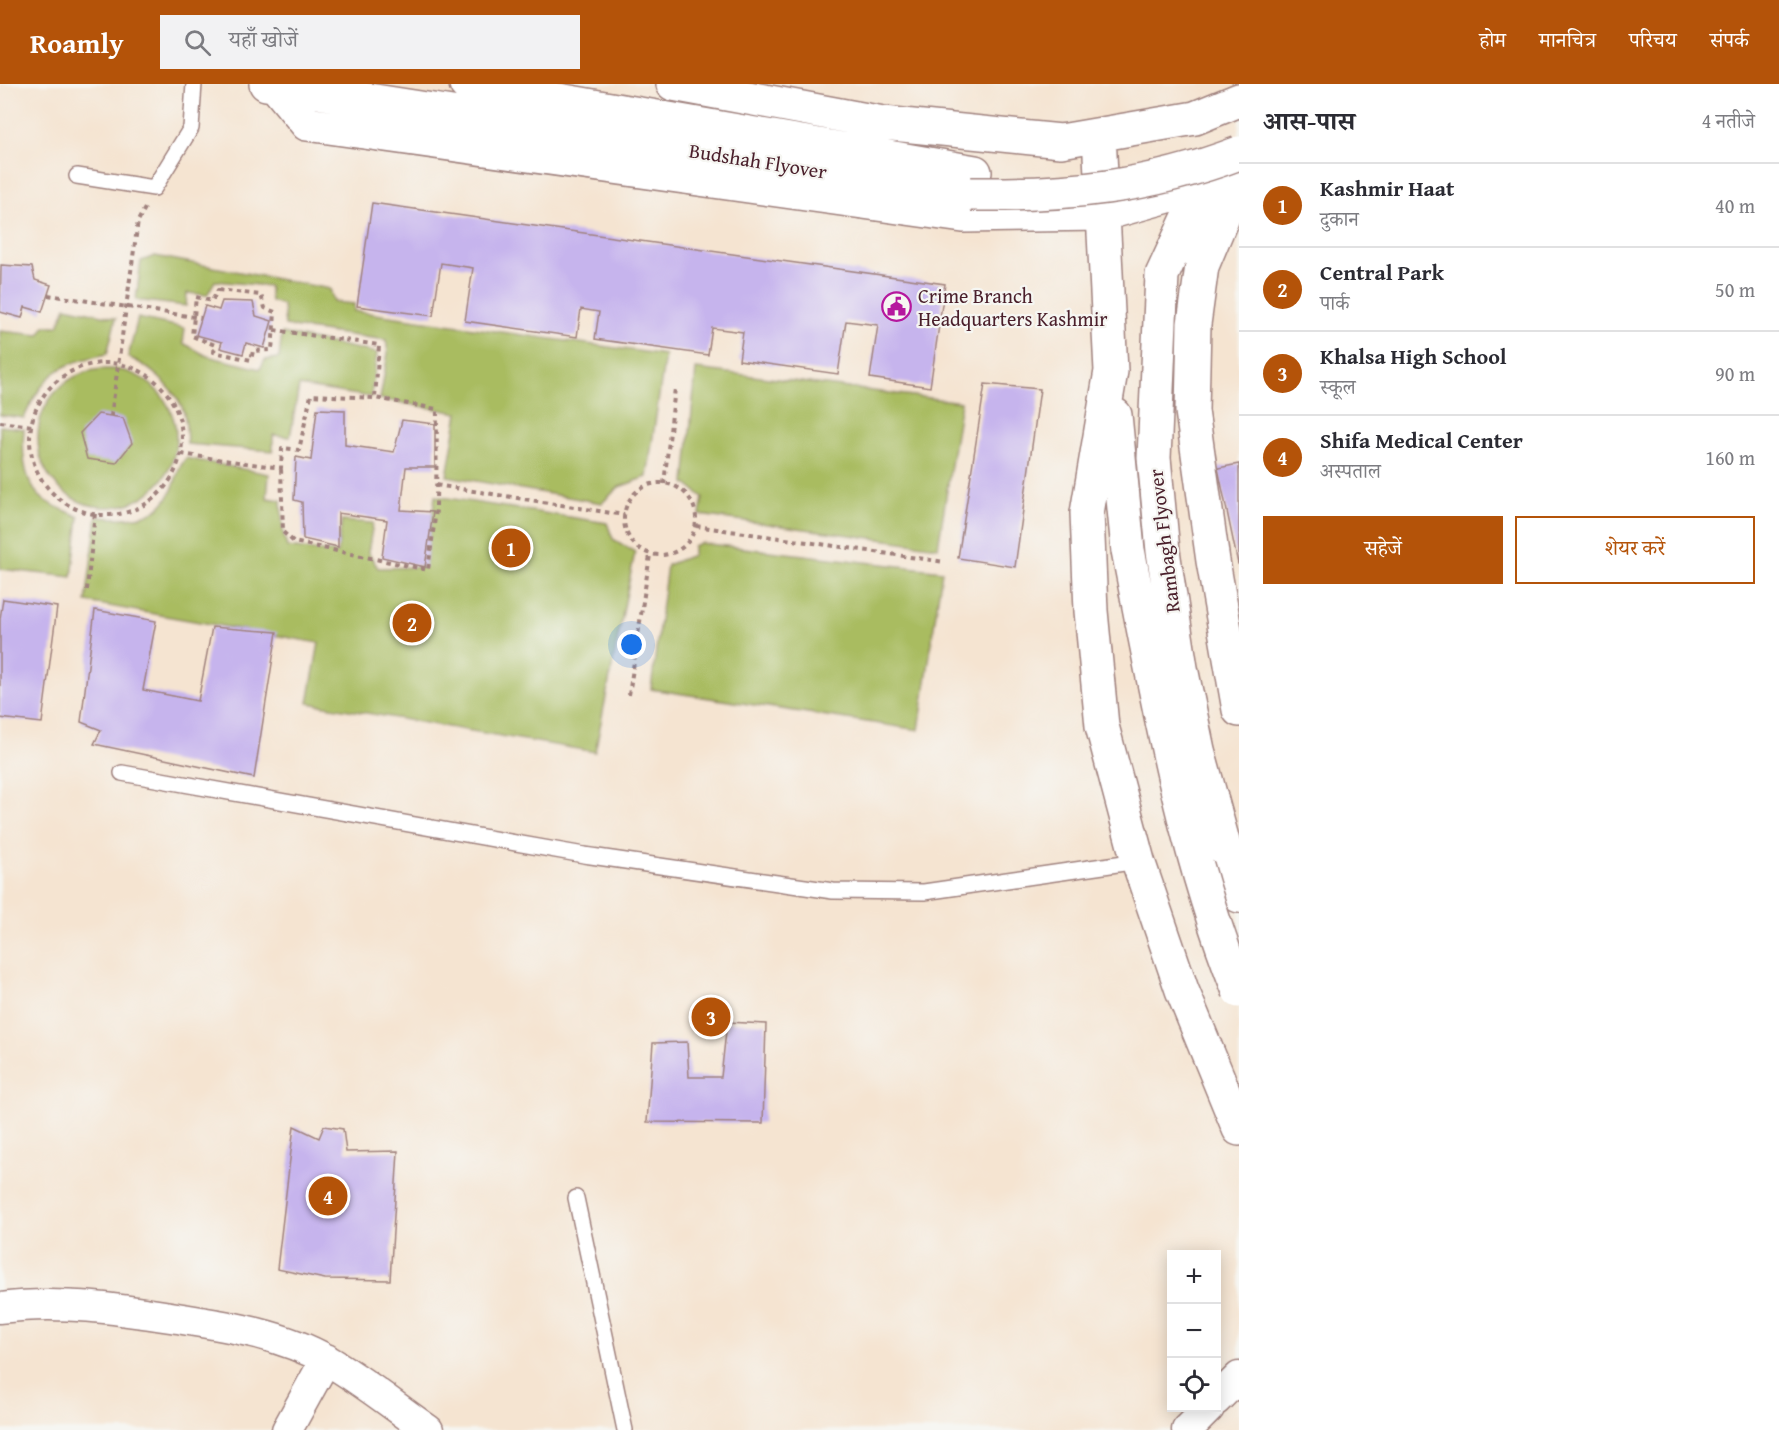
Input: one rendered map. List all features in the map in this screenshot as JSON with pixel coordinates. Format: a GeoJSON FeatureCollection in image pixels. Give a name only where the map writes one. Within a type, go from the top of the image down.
{"type":"FeatureCollection","features":[{"type":"Feature","properties":{"kind":"main road","name":"Budshah Flyover"},"geometry":{"type":"LineString","coordinates":[[466,84],[975,172],[1042,174],[1105,168],[1182,154],[1239,131]]}},
{"type":"Feature","properties":{"kind":"main road"},"geometry":{"type":"LineString","coordinates":[[673,84],[883,123],[1061,141],[1195,118],[1239,100]]}},
{"type":"Feature","properties":{"kind":"main road","name":"Budshah Flyover"},"geometry":{"type":"LineString","coordinates":[[269,85],[970,194],[1047,195],[1108,188],[1190,172],[1239,153]]}},
{"type":"Feature","properties":{"kind":"main road"},"geometry":{"type":"LineString","coordinates":[[269,85],[307,124],[963,216],[1104,214],[1239,177]]}},
{"type":"Feature","properties":{"kind":"main road"},"geometry":{"type":"LineString","coordinates":[[1100,135],[1111,371],[1087,513],[1091,611],[1102,726],[1138,861],[1182,990],[1239,1129]]}},
{"type":"Feature","properties":{"kind":"main road"},"geometry":{"type":"LineString","coordinates":[[1170,597],[1192,411],[1194,324],[1202,266],[1239,177]]}},
{"type":"Feature","properties":{"kind":"main road","name":"Rambagh Flyover"},"geometry":{"type":"LineString","coordinates":[[1203,186],[1162,275],[1154,458],[1170,597],[1198,750],[1239,896]]}},
{"type":"Feature","properties":{"kind":"main road","name":"Rambagh Flyover"},"geometry":{"type":"LineString","coordinates":[[1111,371],[1128,550],[1151,672],[1194,853],[1224,954],[1239,991]]}},
{"type":"Feature","properties":{"kind":"main road"},"geometry":{"type":"LineString","coordinates":[[1192,411],[1213,561],[1239,710]]}},
{"type":"Feature","properties":{"kind":"street"},"geometry":{"type":"LineString","coordinates":[[0,1308],[56,1304],[164,1316],[242,1329],[281,1340],[326,1359],[428,1430]]}},
{"type":"Feature","properties":{"kind":"street"},"geometry":{"type":"LineString","coordinates":[[287,1430],[326,1359]]}},
{"type":"Feature","properties":{"kind":"street"},"geometry":{"type":"LineString","coordinates":[[1221,1395],[1239,1377]]}},
{"type":"Feature","properties":{"kind":"street"},"geometry":{"type":"LineString","coordinates":[[1187,1430],[1204,1412]]}},
{"type":"Feature","properties":{"kind":"lane"},"geometry":{"type":"LineString","coordinates":[[77,176],[154,188],[191,129],[194,84]]}},
{"type":"Feature","properties":{"kind":"lane"},"geometry":{"type":"LineString","coordinates":[[123,773],[584,855],[833,891],[924,892],[1138,861]]}},
{"type":"Feature","properties":{"kind":"lane"},"geometry":{"type":"LineString","coordinates":[[576,1198],[625,1430]]}},
{"type":"Feature","properties":{"kind":"path"},"geometry":{"type":"LineString","coordinates":[[111,416],[138,221],[154,188]]}},
{"type":"Feature","properties":{"kind":"path"},"geometry":{"type":"LineString","coordinates":[[218,290],[261,295],[265,308],[275,312],[274,330],[272,350],[253,351],[251,360],[214,352],[215,345],[192,336],[196,297],[212,301],[218,290]]}},
{"type":"Feature","properties":{"kind":"path"},"geometry":{"type":"LineString","coordinates":[[48,295],[201,318]]}},
{"type":"Feature","properties":{"kind":"path"},"geometry":{"type":"LineString","coordinates":[[274,330],[379,345],[375,398]]}},
{"type":"Feature","properties":{"kind":"path"},"geometry":{"type":"LineString","coordinates":[[117,363],[141,371],[161,385],[175,405],[180,422],[181,454],[172,478],[156,497],[134,509],[110,514],[85,512],[64,502],[48,487],[36,467],[30,446],[32,426],[40,402],[54,384],[73,371],[94,364],[117,363]]}},
{"type":"Feature","properties":{"kind":"path"},"geometry":{"type":"LineString","coordinates":[[664,484],[675,388]]}},
{"type":"Feature","properties":{"kind":"path"},"geometry":{"type":"LineString","coordinates":[[310,395],[375,398],[437,409],[436,510],[428,570],[294,542],[283,532],[281,468],[282,448],[299,450],[310,395]]}},
{"type":"Feature","properties":{"kind":"path"},"geometry":{"type":"LineString","coordinates":[[0,422],[32,426]]}},
{"type":"Feature","properties":{"kind":"path"},"geometry":{"type":"LineString","coordinates":[[181,454],[281,468]]}},
{"type":"Feature","properties":{"kind":"path"},"geometry":{"type":"LineString","coordinates":[[653,484],[664,484],[685,493],[692,503],[696,526],[684,547],[674,553],[650,555],[640,550],[627,535],[624,515],[633,495],[653,484]]}},
{"type":"Feature","properties":{"kind":"path"},"geometry":{"type":"LineString","coordinates":[[436,485],[624,515]]}},
{"type":"Feature","properties":{"kind":"path"},"geometry":{"type":"LineString","coordinates":[[87,590],[95,513]]}},
{"type":"Feature","properties":{"kind":"path"},"geometry":{"type":"LineString","coordinates":[[696,526],[945,562]]}},
{"type":"Feature","properties":{"kind":"path"},"geometry":{"type":"LineString","coordinates":[[629,694],[650,555]]}},
{"type":"Feature","properties":{"kind":"green space"},"geometry":{"type":"Polygon","coordinates":[[[155,256],[330,289],[334,302],[354,304],[354,311],[665,355],[647,477],[619,487],[602,503],[447,476],[458,413],[380,399],[388,353],[386,340],[285,326],[283,305],[271,301],[269,286],[215,281],[207,295],[187,293],[186,306],[136,300],[141,261],[155,256]]]}},
{"type":"Feature","properties":{"kind":"green space"},"geometry":{"type":"Polygon","coordinates":[[[66,307],[116,318],[107,354],[77,362],[55,372],[39,390],[24,418],[0,415],[0,331],[39,335],[45,326],[58,326],[66,307]]]}},
{"type":"Feature","properties":{"kind":"green space"},"geometry":{"type":"Polygon","coordinates":[[[138,318],[185,328],[183,343],[207,356],[260,369],[265,360],[279,358],[282,333],[377,353],[371,397],[299,386],[290,437],[273,435],[273,451],[187,444],[185,416],[178,399],[144,365],[128,357],[138,318]]]}},
{"type":"Feature","properties":{"kind":"green space"},"geometry":{"type":"Polygon","coordinates":[[[107,369],[134,374],[146,380],[156,389],[165,399],[171,411],[176,438],[171,465],[165,477],[156,487],[146,496],[134,502],[107,507],[80,502],[68,496],[58,487],[49,477],[43,465],[38,438],[43,411],[49,399],[58,389],[68,380],[80,374],[107,369]]]}},
{"type":"Feature","properties":{"kind":"green space"},"geometry":{"type":"Polygon","coordinates":[[[696,369],[961,402],[938,547],[700,515],[703,497],[685,483],[696,369]]]}},
{"type":"Feature","properties":{"kind":"green space"},"geometry":{"type":"Polygon","coordinates":[[[0,426],[24,429],[25,467],[37,493],[52,505],[79,517],[72,577],[0,569],[0,426]]]}},
{"type":"Feature","properties":{"kind":"green space"},"geometry":{"type":"Polygon","coordinates":[[[186,458],[269,474],[267,498],[281,500],[283,532],[287,547],[337,553],[342,521],[373,523],[368,552],[378,568],[425,567],[435,496],[607,523],[613,539],[635,552],[595,752],[308,703],[319,643],[86,602],[97,517],[139,517],[157,509],[171,492],[186,458]]]}},
{"type":"Feature","properties":{"kind":"green space"},"geometry":{"type":"Polygon","coordinates":[[[700,543],[942,571],[919,730],[651,689],[667,565],[693,555],[693,546],[700,543]]]}},
{"type":"Feature","properties":{"kind":"building"},"geometry":{"type":"Polygon","coordinates":[[[372,203],[945,284],[930,387],[870,378],[878,325],[846,321],[838,374],[739,360],[743,332],[712,328],[708,355],[595,339],[599,312],[581,309],[577,337],[465,321],[473,268],[441,263],[433,316],[357,306],[372,203]]]}},
{"type":"Feature","properties":{"kind":"building"},"geometry":{"type":"Polygon","coordinates":[[[1,265],[32,267],[35,280],[51,285],[42,312],[25,307],[22,318],[0,312],[1,265]]]}},
{"type":"Feature","properties":{"kind":"building"},"geometry":{"type":"Polygon","coordinates":[[[222,301],[253,302],[256,316],[272,321],[264,348],[246,343],[243,354],[220,348],[222,342],[196,335],[205,306],[219,310],[222,301]]]}},
{"type":"Feature","properties":{"kind":"building"},"geometry":{"type":"Polygon","coordinates":[[[985,384],[1040,389],[1015,567],[958,558],[985,384]]]}},
{"type":"Feature","properties":{"kind":"building"},"geometry":{"type":"Polygon","coordinates":[[[317,409],[345,410],[345,445],[394,452],[402,420],[435,424],[435,467],[406,467],[401,510],[433,512],[425,567],[382,557],[387,520],[338,513],[338,547],[303,539],[302,502],[294,500],[296,457],[311,460],[317,409]]]}},
{"type":"Feature","properties":{"kind":"building"},"geometry":{"type":"Polygon","coordinates":[[[98,414],[123,418],[132,443],[116,463],[87,459],[80,433],[98,414]]]}},
{"type":"Feature","properties":{"kind":"building"},"geometry":{"type":"Polygon","coordinates":[[[1239,464],[1239,564],[1238,564],[1218,468],[1239,464]]]}},
{"type":"Feature","properties":{"kind":"building"},"geometry":{"type":"Polygon","coordinates":[[[3,599],[57,607],[42,723],[0,718],[0,619],[3,599]]]}},
{"type":"Feature","properties":{"kind":"building"},"geometry":{"type":"Polygon","coordinates":[[[95,610],[156,621],[143,690],[198,701],[212,627],[277,632],[254,778],[94,744],[101,730],[81,722],[95,610]]]}},
{"type":"Feature","properties":{"kind":"building"},"geometry":{"type":"Polygon","coordinates":[[[727,1022],[766,1024],[763,1123],[647,1122],[653,1043],[687,1042],[689,1077],[721,1077],[727,1022]]]}},
{"type":"Feature","properties":{"kind":"building"},"geometry":{"type":"Polygon","coordinates":[[[294,1126],[319,1138],[324,1126],[343,1129],[346,1152],[398,1151],[390,1280],[325,1279],[277,1269],[294,1126]]]}},
{"type":"Feature","properties":{"kind":"place","name":"Crime Branch Headquarters Kashmir"},"geometry":{"type":"Point","coordinates":[897,307]}},
{"type":"Feature","properties":{"kind":"place","name":"Kashmir Haat"},"geometry":{"type":"Point","coordinates":[511,548]}},
{"type":"Feature","properties":{"kind":"place","name":"Central Park"},"geometry":{"type":"Point","coordinates":[412,623]}},
{"type":"Feature","properties":{"kind":"place","name":"Khalsa High School"},"geometry":{"type":"Point","coordinates":[711,1017]}},
{"type":"Feature","properties":{"kind":"place","name":"Shifa Medical Center"},"geometry":{"type":"Point","coordinates":[328,1196]}}]}
